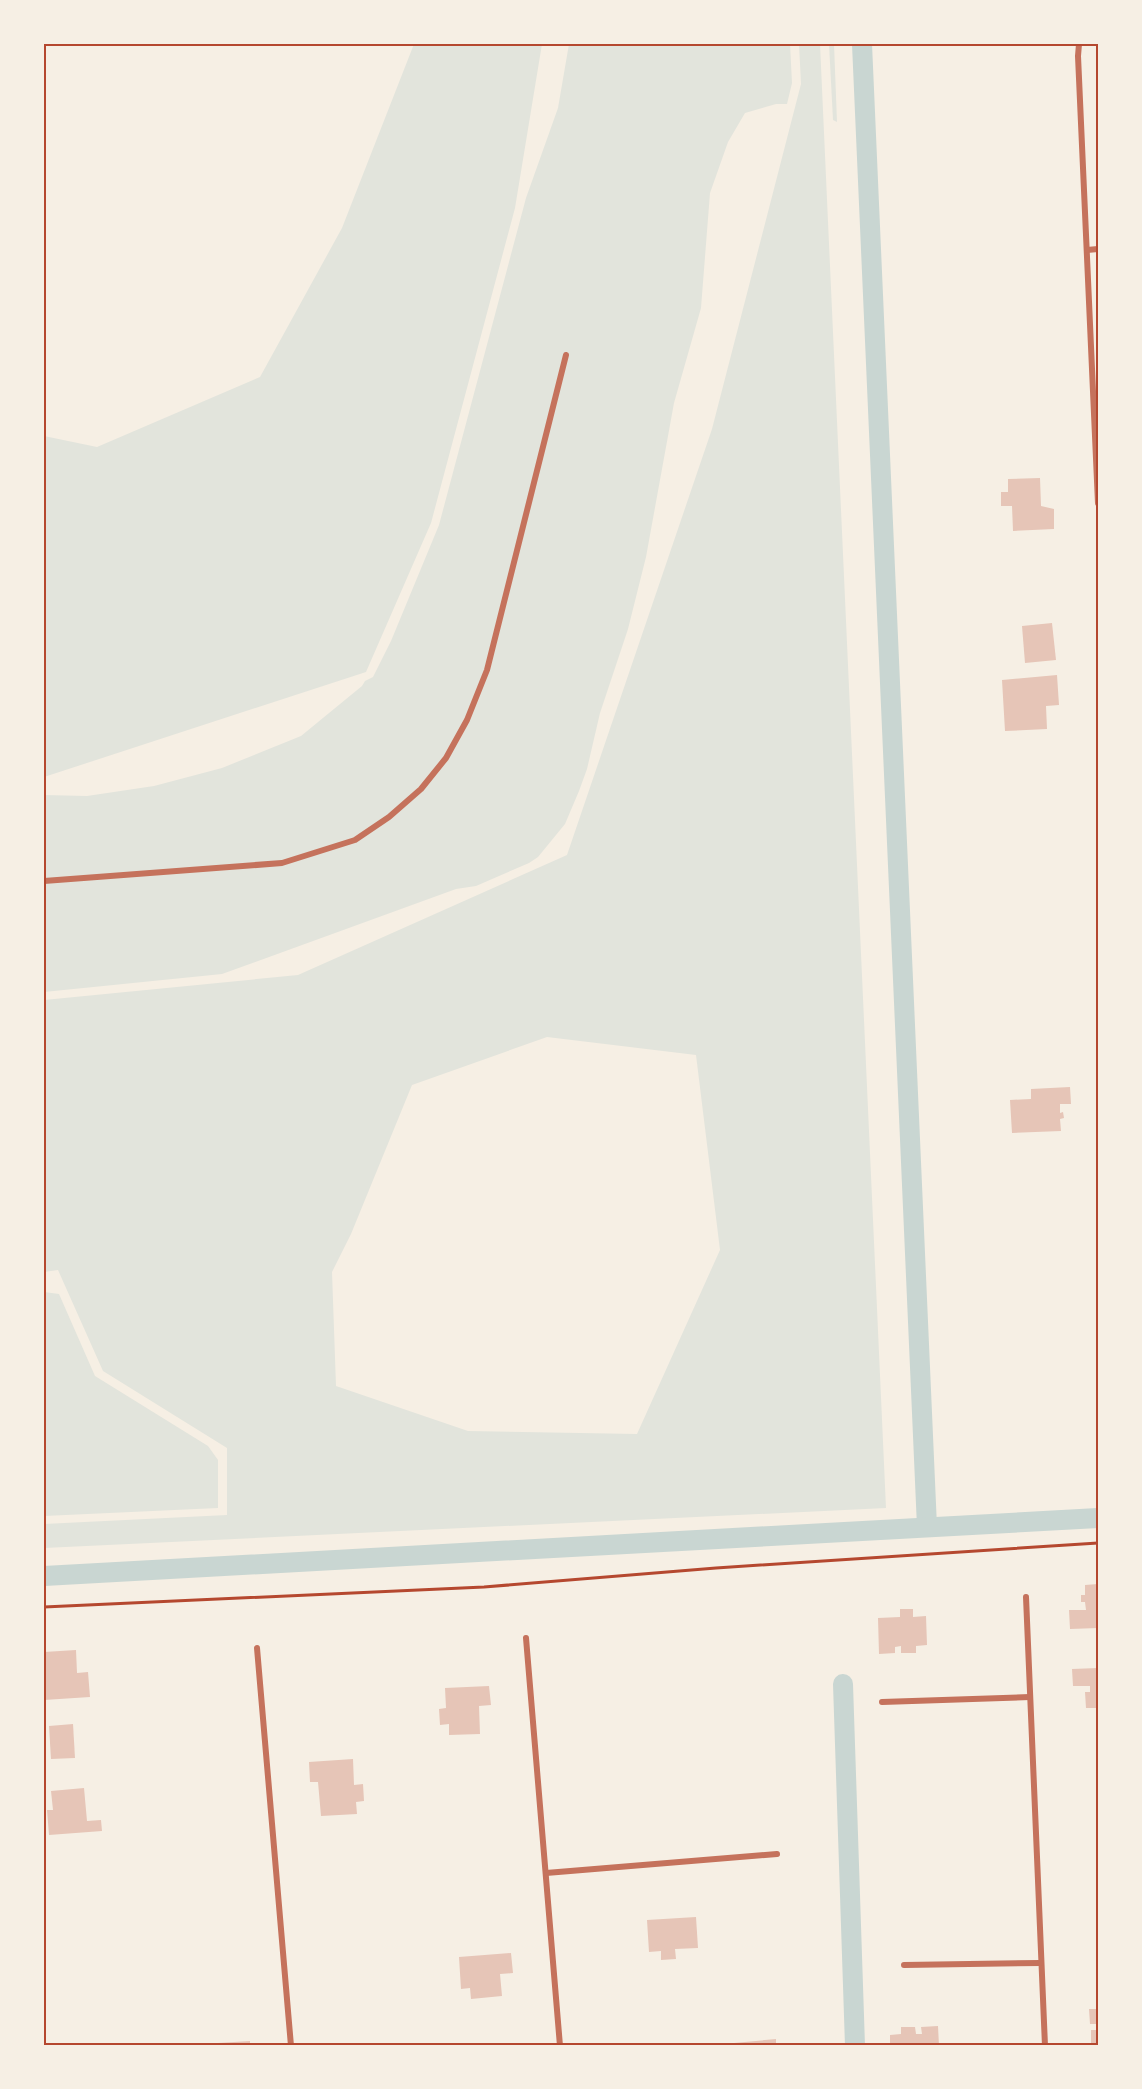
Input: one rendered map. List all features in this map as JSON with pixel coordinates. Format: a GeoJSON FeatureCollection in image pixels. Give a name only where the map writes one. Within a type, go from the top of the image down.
{"type":"FeatureCollection","features":[{"type":"Feature","properties":{"kind":"street"},"geometry":{"type":"LineString","coordinates":[[1079,44],[1098,503]]}},
{"type":"Feature","properties":{"kind":"street"},"geometry":{"type":"LineString","coordinates":[[1087,250],[1098,249]]}},
{"type":"Feature","properties":{"kind":"street"},"geometry":{"type":"LineString","coordinates":[[44,881],[282,863],[314,855],[355,840],[389,817],[421,789],[446,758],[457,739],[487,670],[566,355]]}},
{"type":"Feature","properties":{"kind":"street"},"geometry":{"type":"LineString","coordinates":[[1026,1596],[1045,2046]]}},
{"type":"Feature","properties":{"kind":"street"},"geometry":{"type":"LineString","coordinates":[[526,1638],[560,2046]]}},
{"type":"Feature","properties":{"kind":"street"},"geometry":{"type":"LineString","coordinates":[[256,1648],[291,2046]]}},
{"type":"Feature","properties":{"kind":"street"},"geometry":{"type":"LineString","coordinates":[[882,1702],[1030,1697]]}},
{"type":"Feature","properties":{"kind":"street"},"geometry":{"type":"LineString","coordinates":[[546,1873],[777,1854]]}},
{"type":"Feature","properties":{"kind":"street"},"geometry":{"type":"LineString","coordinates":[[904,1965],[1041,1963]]}},
{"type":"Feature","properties":{"kind":"path"},"geometry":{"type":"LineString","coordinates":[[44,1607],[484,1587],[716,1568],[1098,1543]]}},
{"type":"Feature","properties":{"kind":"shaded area"},"geometry":{"type":"Polygon","coordinates":[[[414,44],[542,44],[515,208],[431,523],[366,672],[44,777],[44,436],[97,447],[260,377],[342,228],[414,44]]]}},
{"type":"Feature","properties":{"kind":"shaded area"},"geometry":{"type":"Polygon","coordinates":[[[569,44],[790,44],[792,83],[787,104],[776,104],[745,113],[728,142],[710,193],[701,308],[674,403],[646,557],[628,629],[600,713],[587,769],[565,824],[538,857],[529,863],[476,886],[456,889],[222,974],[44,992],[44,795],[87,796],[154,786],[222,768],[301,736],[362,686],[365,681],[373,677],[391,641],[439,525],[526,198],[558,108],[569,44]]]}},
{"type":"Feature","properties":{"kind":"shaded area"},"geometry":{"type":"Polygon","coordinates":[[[799,44],[820,44],[886,1508],[44,1548],[44,1524],[227,1515],[227,1448],[103,1371],[58,1270],[44,1272],[44,1000],[298,975],[567,855],[712,429],[801,84],[799,44]],[[547,1037],[412,1085],[351,1234],[332,1272],[336,1386],[468,1431],[637,1434],[720,1250],[696,1055],[547,1037]]]}},
{"type":"Feature","properties":{"kind":"shaded area"},"geometry":{"type":"Polygon","coordinates":[[[829,44],[834,44],[837,122],[833,120],[829,44]]]}},
{"type":"Feature","properties":{"kind":"shaded area"},"geometry":{"type":"Polygon","coordinates":[[[44,1292],[59,1294],[95,1376],[208,1446],[218,1460],[218,1508],[44,1516],[44,1292]]]}},
{"type":"Feature","properties":{"kind":"building"},"geometry":{"type":"Polygon","coordinates":[[[1040,478],[1041,506],[1054,509],[1054,529],[1013,531],[1012,506],[1001,506],[1001,492],[1008,492],[1008,479],[1040,478]]]}},
{"type":"Feature","properties":{"kind":"building"},"geometry":{"type":"Polygon","coordinates":[[[1052,623],[1056,660],[1025,663],[1022,626],[1052,623]]]}},
{"type":"Feature","properties":{"kind":"building"},"geometry":{"type":"Polygon","coordinates":[[[1057,675],[1059,705],[1046,706],[1047,729],[1005,731],[1002,680],[1057,675]]]}},
{"type":"Feature","properties":{"kind":"building"},"geometry":{"type":"Polygon","coordinates":[[[1070,1087],[1071,1104],[1060,1104],[1060,1113],[1063,1112],[1064,1118],[1060,1119],[1061,1131],[1012,1133],[1010,1100],[1031,1099],[1031,1089],[1070,1087]]]}},
{"type":"Feature","properties":{"kind":"building"},"geometry":{"type":"Polygon","coordinates":[[[1098,1584],[1098,1628],[1070,1629],[1069,1610],[1086,1610],[1085,1602],[1081,1602],[1081,1595],[1085,1595],[1085,1585],[1098,1584]]]}},
{"type":"Feature","properties":{"kind":"building"},"geometry":{"type":"Polygon","coordinates":[[[900,1609],[913,1609],[913,1617],[926,1616],[927,1645],[916,1646],[916,1653],[901,1653],[901,1646],[895,1647],[895,1653],[879,1654],[878,1618],[900,1617],[900,1609]]]}},
{"type":"Feature","properties":{"kind":"building"},"geometry":{"type":"Polygon","coordinates":[[[76,1650],[77,1673],[88,1672],[90,1697],[44,1700],[44,1652],[76,1650]]]}},
{"type":"Feature","properties":{"kind":"building"},"geometry":{"type":"Polygon","coordinates":[[[1098,1668],[1098,1708],[1086,1708],[1085,1692],[1090,1692],[1090,1686],[1073,1686],[1072,1669],[1098,1668]]]}},
{"type":"Feature","properties":{"kind":"building"},"geometry":{"type":"Polygon","coordinates":[[[489,1686],[491,1705],[479,1706],[480,1734],[449,1735],[449,1724],[440,1725],[439,1709],[446,1708],[445,1688],[489,1686]]]}},
{"type":"Feature","properties":{"kind":"building"},"geometry":{"type":"Polygon","coordinates":[[[73,1724],[75,1758],[51,1759],[49,1726],[73,1724]]]}},
{"type":"Feature","properties":{"kind":"building"},"geometry":{"type":"Polygon","coordinates":[[[353,1759],[354,1785],[363,1784],[364,1801],[356,1802],[357,1814],[321,1816],[318,1782],[310,1782],[309,1762],[353,1759]]]}},
{"type":"Feature","properties":{"kind":"building"},"geometry":{"type":"Polygon","coordinates":[[[84,1788],[87,1821],[101,1820],[102,1831],[49,1835],[47,1810],[53,1810],[51,1791],[84,1788]]]}},
{"type":"Feature","properties":{"kind":"building"},"geometry":{"type":"Polygon","coordinates":[[[696,1917],[698,1948],[675,1949],[676,1959],[661,1960],[661,1951],[649,1952],[647,1920],[696,1917]]]}},
{"type":"Feature","properties":{"kind":"building"},"geometry":{"type":"Polygon","coordinates":[[[511,1953],[513,1973],[500,1974],[502,1996],[471,1999],[470,1988],[461,1989],[459,1957],[511,1953]]]}},
{"type":"Feature","properties":{"kind":"building"},"geometry":{"type":"Polygon","coordinates":[[[1096,1998],[1098,1998],[1098,2024],[1090,2024],[1089,2009],[1097,2009],[1096,1998]]]}},
{"type":"Feature","properties":{"kind":"building"},"geometry":{"type":"Polygon","coordinates":[[[938,2026],[939,2046],[890,2046],[890,2035],[901,2034],[901,2027],[915,2027],[916,2034],[922,2034],[921,2027],[938,2026]]]}},
{"type":"Feature","properties":{"kind":"building"},"geometry":{"type":"Polygon","coordinates":[[[1091,2030],[1098,2030],[1098,2046],[1091,2046],[1091,2030]]]}},
{"type":"Feature","properties":{"kind":"building"},"geometry":{"type":"Polygon","coordinates":[[[776,2039],[776,2046],[734,2046],[734,2043],[776,2039]]]}},
{"type":"Feature","properties":{"kind":"building"},"geometry":{"type":"Polygon","coordinates":[[[250,2041],[250,2046],[202,2046],[202,2044],[250,2041]]]}},
{"type":"Feature","properties":{"kind":"waterway"},"geometry":{"type":"LineString","coordinates":[[862,44],[927,1527]]}},
{"type":"Feature","properties":{"kind":"waterway"},"geometry":{"type":"LineString","coordinates":[[44,1576],[1098,1518]]}},
{"type":"Feature","properties":{"kind":"waterway"},"geometry":{"type":"LineString","coordinates":[[843,1684],[855,2046]]}}]}
